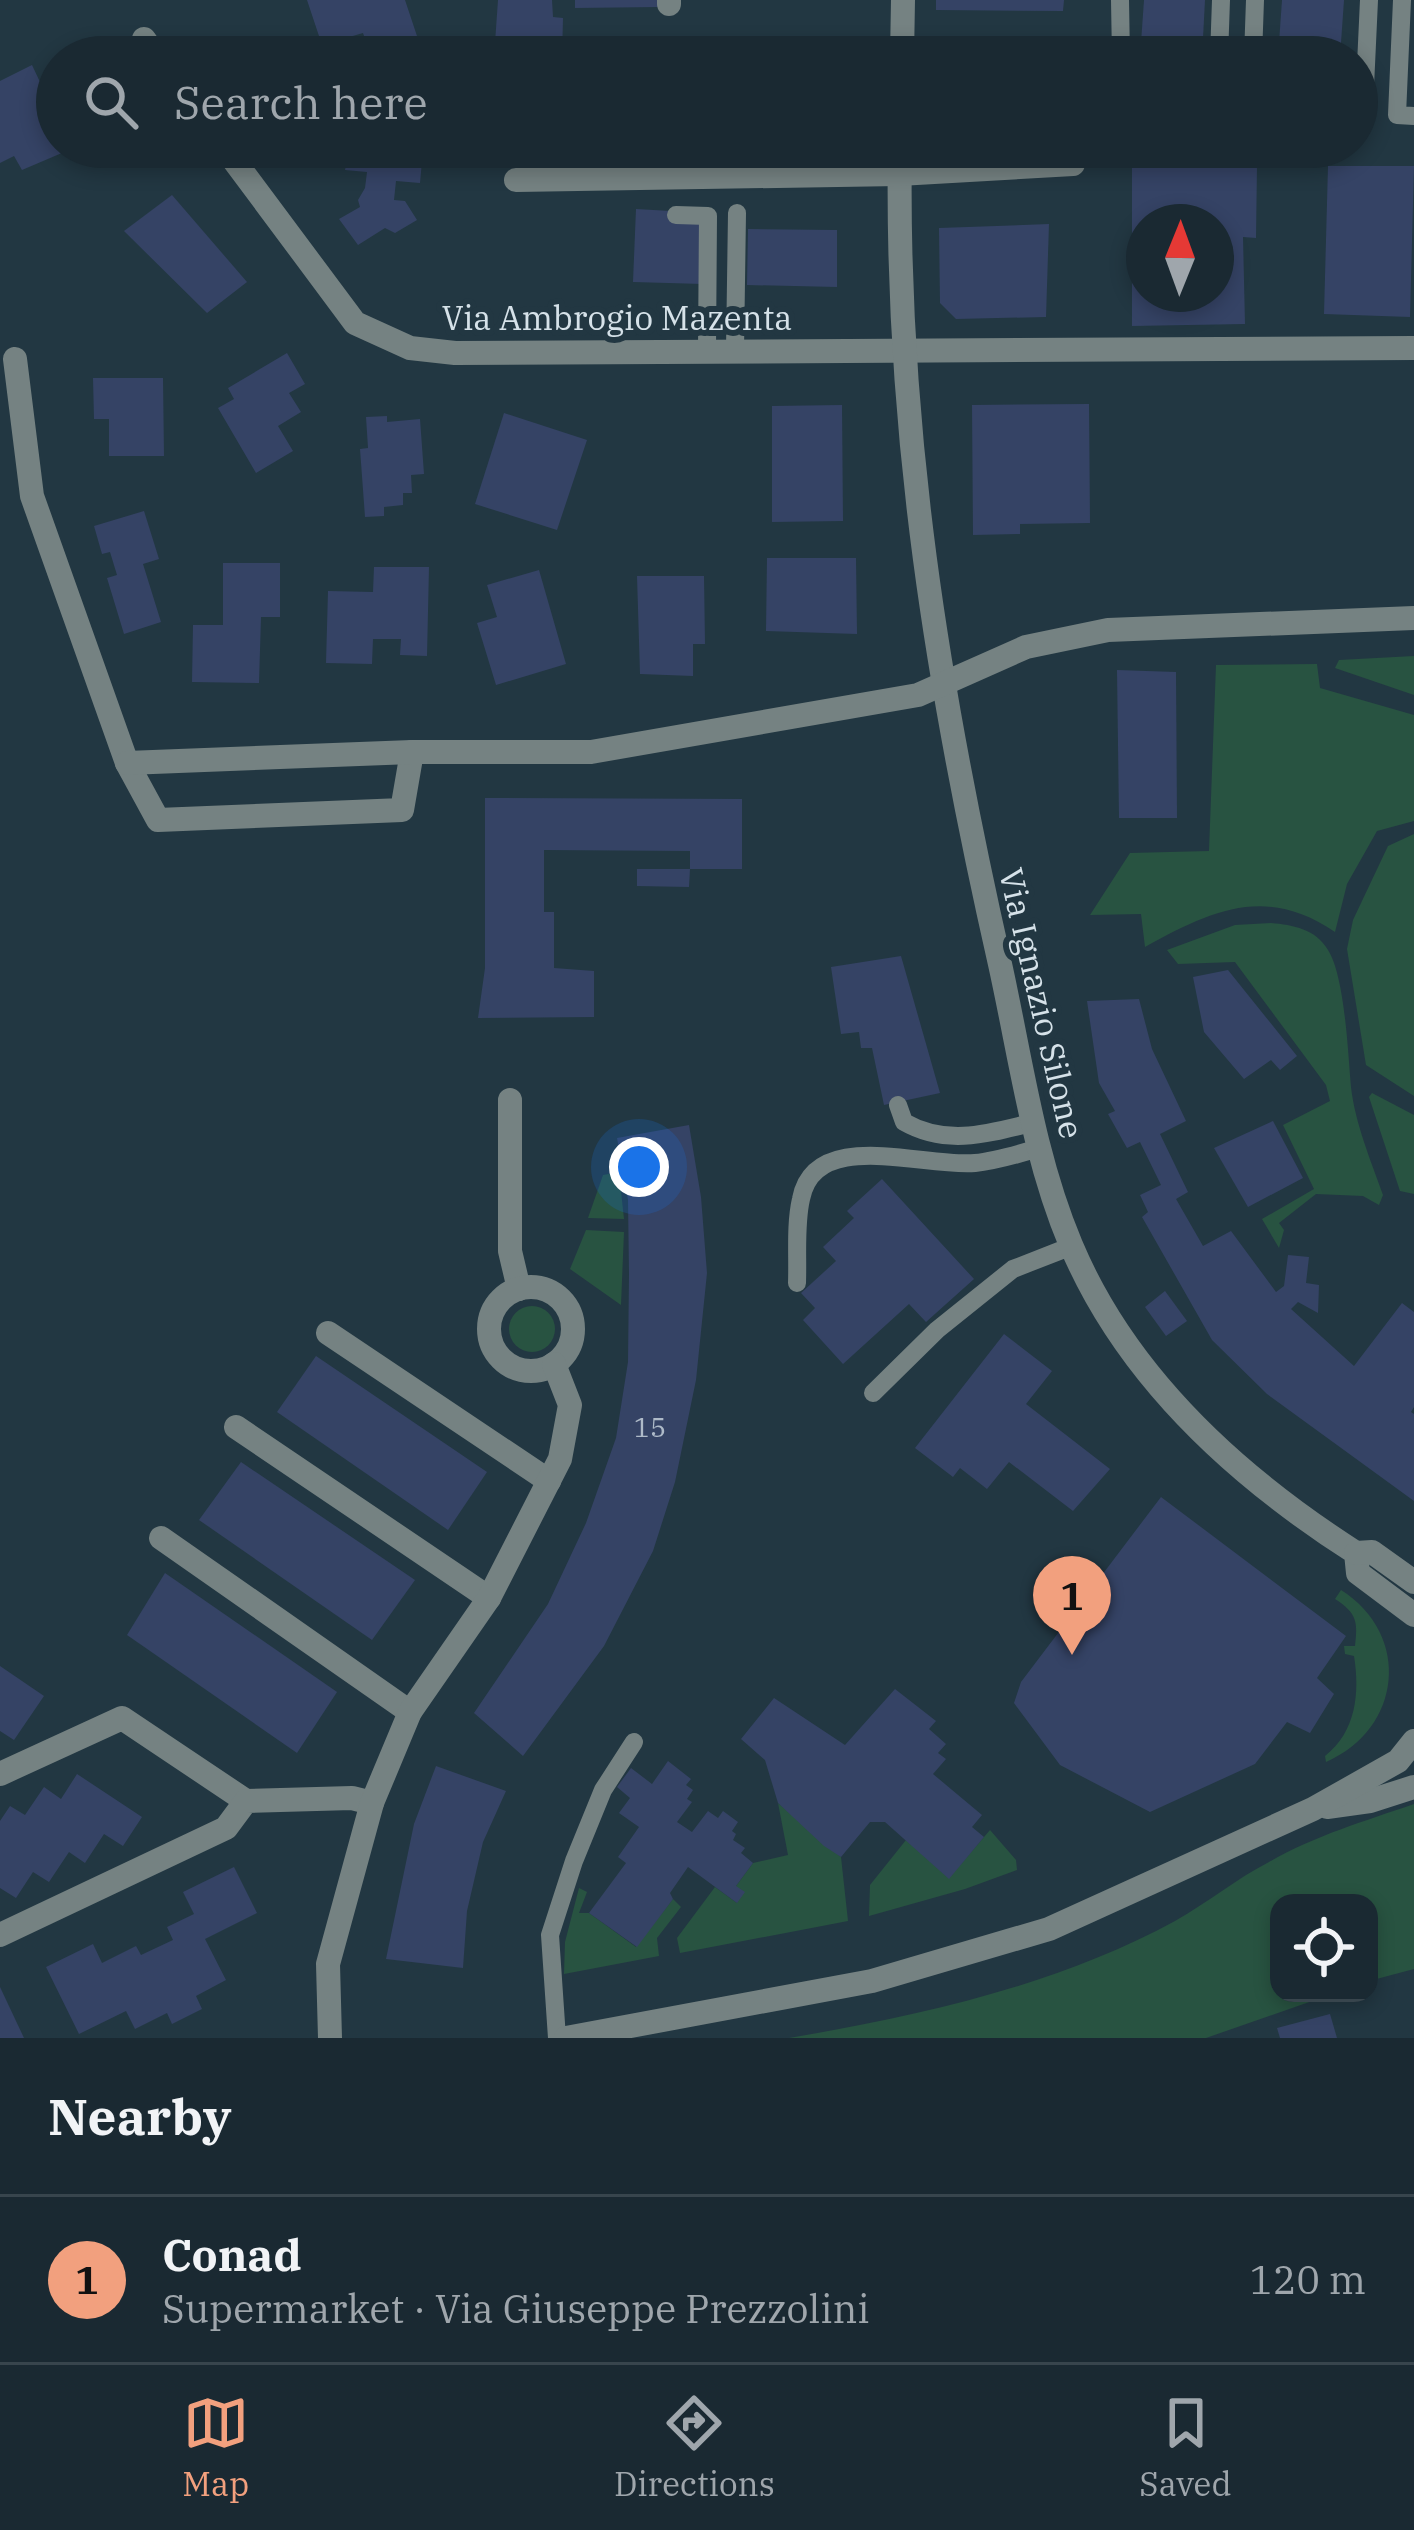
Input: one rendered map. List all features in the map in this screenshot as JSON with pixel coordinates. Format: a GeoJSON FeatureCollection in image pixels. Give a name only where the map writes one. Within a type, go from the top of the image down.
{"type":"FeatureCollection","features":[{"type":"Feature","properties":{"kind":"street"},"geometry":{"type":"LineString","coordinates":[[902,36],[903,0]]}},
{"type":"Feature","properties":{"kind":"street","name":"Via Ambrogio Mazenta"},"geometry":{"type":"LineString","coordinates":[[240,168],[355,323],[410,348],[455,353],[1414,348]]}},
{"type":"Feature","properties":{"kind":"street"},"geometry":{"type":"LineString","coordinates":[[899,168],[902,350]]}},
{"type":"Feature","properties":{"kind":"street"},"geometry":{"type":"LineString","coordinates":[[516,181],[1003,168]]}},
{"type":"Feature","properties":{"kind":"street","name":"Via Ignazio Silone"},"geometry":{"type":"LineString","coordinates":[[902,350],[918,529],[943,686],[1031,1123],[1072,1246],[1113,1321],[1197,1431],[1250,1479],[1356,1553],[1372,1552],[1414,1582]]}},
{"type":"Feature","properties":{"kind":"street"},"geometry":{"type":"LineString","coordinates":[[15,359],[32,496],[127,763],[158,820],[402,810],[412,752]]}},
{"type":"Feature","properties":{"kind":"street"},"geometry":{"type":"LineString","coordinates":[[127,763],[412,752],[591,752],[918,695],[1026,647],[1108,629],[1414,618]]}},
{"type":"Feature","properties":{"kind":"street"},"geometry":{"type":"LineString","coordinates":[[510,1100],[510,1251],[519,1289]]}},
{"type":"Feature","properties":{"kind":"street"},"geometry":{"type":"LineString","coordinates":[[519,1289],[548,1290],[570,1311],[572,1340],[554,1364],[524,1370],[497,1354],[490,1340],[494,1309],[519,1289]]}},
{"type":"Feature","properties":{"kind":"street"},"geometry":{"type":"LineString","coordinates":[[328,1333],[549,1481]]}},
{"type":"Feature","properties":{"kind":"street"},"geometry":{"type":"LineString","coordinates":[[330,2038],[328,1964],[372,1803],[410,1712],[489,1598],[560,1459],[570,1405],[554,1364]]}},
{"type":"Feature","properties":{"kind":"street"},"geometry":{"type":"LineString","coordinates":[[236,1427],[489,1598]]}},
{"type":"Feature","properties":{"kind":"street"},"geometry":{"type":"LineString","coordinates":[[161,1538],[410,1712]]}},
{"type":"Feature","properties":{"kind":"street","name":"Via Ignazio Silone"},"geometry":{"type":"LineString","coordinates":[[1356,1553],[1358,1573],[1414,1615]]}},
{"type":"Feature","properties":{"kind":"street"},"geometry":{"type":"LineString","coordinates":[[0,1774],[122,1718],[246,1801],[352,1798],[372,1803]]}},
{"type":"Feature","properties":{"kind":"street"},"geometry":{"type":"LineString","coordinates":[[566,2038],[636,2032],[872,1981],[1049,1930],[1313,1809],[1398,1761],[1414,1741]]}},
{"type":"Feature","properties":{"kind":"street"},"geometry":{"type":"LineString","coordinates":[[1313,1809],[1370,1801],[1414,1787]]}},
{"type":"Feature","properties":{"kind":"street"},"geometry":{"type":"LineString","coordinates":[[0,1935],[226,1828],[246,1801]]}},
{"type":"Feature","properties":{"kind":"lane"},"geometry":{"type":"LineString","coordinates":[[1120,0],[1120,36]]}},
{"type":"Feature","properties":{"kind":"lane"},"geometry":{"type":"LineString","coordinates":[[1220,36],[1221,0]]}},
{"type":"Feature","properties":{"kind":"lane"},"geometry":{"type":"LineString","coordinates":[[1254,36],[1255,0]]}},
{"type":"Feature","properties":{"kind":"lane"},"geometry":{"type":"LineString","coordinates":[[1367,36],[1369,0]]}},
{"type":"Feature","properties":{"kind":"lane"},"geometry":{"type":"LineString","coordinates":[[1402,0],[1397,115],[1414,116]]}},
{"type":"Feature","properties":{"kind":"lane"},"geometry":{"type":"LineString","coordinates":[[735,350],[737,213]]}},
{"type":"Feature","properties":{"kind":"lane"},"geometry":{"type":"LineString","coordinates":[[676,215],[707,216],[707,350]]}},
{"type":"Feature","properties":{"kind":"lane"},"geometry":{"type":"LineString","coordinates":[[898,1105],[904,1122],[943,1137],[981,1136],[1031,1123]]}},
{"type":"Feature","properties":{"kind":"lane"},"geometry":{"type":"LineString","coordinates":[[796,1283],[801,1198],[810,1175],[828,1160],[857,1155],[975,1163],[1039,1148]]}},
{"type":"Feature","properties":{"kind":"lane"},"geometry":{"type":"LineString","coordinates":[[873,1393],[938,1330],[1013,1269],[1072,1246]]}},
{"type":"Feature","properties":{"kind":"lane"},"geometry":{"type":"LineString","coordinates":[[557,2038],[550,1935],[603,1790],[634,1742]]}},
{"type":"Feature","properties":{"kind":"green space"},"geometry":{"type":"Polygon","coordinates":[[[1414,656],[1414,695],[1335,668],[1339,660],[1414,656]]]}},
{"type":"Feature","properties":{"kind":"green space"},"geometry":{"type":"Polygon","coordinates":[[[1317,664],[1320,688],[1414,715],[1414,821],[1377,831],[1347,884],[1335,932],[1286,909],[1262,906],[1193,922],[1145,947],[1141,914],[1090,915],[1130,853],[1209,851],[1216,665],[1317,664]]]}},
{"type":"Feature","properties":{"kind":"green space"},"geometry":{"type":"Polygon","coordinates":[[[1414,834],[1414,1096],[1366,1065],[1347,949],[1353,920],[1388,846],[1414,834]]]}},
{"type":"Feature","properties":{"kind":"green space"},"geometry":{"type":"Polygon","coordinates":[[[1271,923],[1310,933],[1323,943],[1334,962],[1353,1101],[1383,1195],[1379,1205],[1363,1196],[1316,1194],[1279,1223],[1284,1230],[1279,1248],[1262,1219],[1314,1189],[1283,1125],[1330,1101],[1326,1085],[1235,962],[1178,964],[1167,950],[1235,925],[1271,923]]]}},
{"type":"Feature","properties":{"kind":"green space"},"geometry":{"type":"Polygon","coordinates":[[[1372,1093],[1414,1115],[1414,1194],[1400,1191],[1369,1097],[1372,1093]]]}},
{"type":"Feature","properties":{"kind":"green space"},"geometry":{"type":"Polygon","coordinates":[[[619,1172],[624,1219],[588,1218],[603,1175],[619,1172]]]}},
{"type":"Feature","properties":{"kind":"green space"},"geometry":{"type":"Polygon","coordinates":[[[586,1230],[624,1232],[621,1305],[570,1269],[586,1230]]]}},
{"type":"Feature","properties":{"kind":"green space"},"geometry":{"type":"Polygon","coordinates":[[[532,1306],[548,1313],[555,1329],[548,1345],[532,1352],[516,1345],[509,1329],[516,1313],[532,1306]]]}},
{"type":"Feature","properties":{"kind":"green space"},"geometry":{"type":"Polygon","coordinates":[[[1341,1590],[1364,1609],[1379,1631],[1389,1680],[1383,1705],[1370,1728],[1326,1762],[1325,1756],[1349,1724],[1356,1698],[1354,1656],[1345,1654],[1344,1646],[1355,1646],[1356,1624],[1335,1599],[1341,1590]]]}},
{"type":"Feature","properties":{"kind":"green space"},"geometry":{"type":"Polygon","coordinates":[[[778,1803],[841,1857],[848,1921],[680,1953],[677,1938],[715,1887],[737,1903],[736,1886],[753,1863],[788,1855],[778,1803]]]}},
{"type":"Feature","properties":{"kind":"green space"},"geometry":{"type":"Polygon","coordinates":[[[1414,1804],[1414,1969],[1378,1979],[1378,1894],[1270,1894],[1270,2002],[1309,2002],[1206,2038],[789,2038],[937,2008],[1084,1963],[1175,1921],[1286,1853],[1414,1804]]]}},
{"type":"Feature","properties":{"kind":"green space"},"geometry":{"type":"Polygon","coordinates":[[[990,1830],[1016,1860],[1017,1870],[869,1916],[870,1885],[906,1840],[949,1878],[990,1830]]]}},
{"type":"Feature","properties":{"kind":"green space"},"geometry":{"type":"Polygon","coordinates":[[[579,1888],[587,1892],[579,1913],[589,1913],[636,1947],[673,1899],[681,1907],[657,1938],[659,1956],[564,1974],[565,1942],[579,1888]]]}},
{"type":"Feature","properties":{"kind":"building"},"geometry":{"type":"Polygon","coordinates":[[[307,0],[405,0],[417,36],[363,33],[319,36],[307,0]]]}},
{"type":"Feature","properties":{"kind":"building"},"geometry":{"type":"Polygon","coordinates":[[[498,0],[552,0],[553,17],[563,18],[563,36],[495,36],[498,0]]]}},
{"type":"Feature","properties":{"kind":"building"},"geometry":{"type":"Polygon","coordinates":[[[575,0],[659,0],[659,7],[575,8],[575,0]]]}},
{"type":"Feature","properties":{"kind":"building"},"geometry":{"type":"Polygon","coordinates":[[[936,0],[1064,0],[1063,11],[936,10],[936,0]]]}},
{"type":"Feature","properties":{"kind":"building"},"geometry":{"type":"Polygon","coordinates":[[[1144,0],[1205,0],[1203,36],[1141,36],[1144,0]]]}},
{"type":"Feature","properties":{"kind":"building"},"geometry":{"type":"Polygon","coordinates":[[[1282,0],[1344,0],[1341,36],[1279,36],[1282,0]]]}},
{"type":"Feature","properties":{"kind":"building"},"geometry":{"type":"Polygon","coordinates":[[[32,65],[36,73],[36,164],[22,170],[14,156],[0,163],[0,81],[32,65]]]}},
{"type":"Feature","properties":{"kind":"building"},"geometry":{"type":"Polygon","coordinates":[[[1414,166],[1410,317],[1324,314],[1328,168],[1414,166]]]}},
{"type":"Feature","properties":{"kind":"building"},"geometry":{"type":"Polygon","coordinates":[[[421,168],[420,183],[396,181],[394,200],[405,201],[417,220],[395,233],[385,228],[358,245],[339,219],[360,207],[367,172],[345,170],[421,168]]]}},
{"type":"Feature","properties":{"kind":"building"},"geometry":{"type":"Polygon","coordinates":[[[1132,168],[1257,168],[1256,238],[1243,237],[1245,324],[1132,326],[1132,312],[1234,312],[1234,204],[1132,204],[1132,168]]]}},
{"type":"Feature","properties":{"kind":"building"},"geometry":{"type":"Polygon","coordinates":[[[172,195],[247,282],[207,313],[124,231],[172,195]]]}},
{"type":"Feature","properties":{"kind":"building"},"geometry":{"type":"Polygon","coordinates":[[[636,209],[671,211],[704,222],[703,284],[633,282],[636,209]]]}},
{"type":"Feature","properties":{"kind":"building"},"geometry":{"type":"Polygon","coordinates":[[[1049,224],[1046,317],[956,319],[940,303],[939,228],[1049,224]]]}},
{"type":"Feature","properties":{"kind":"building"},"geometry":{"type":"Polygon","coordinates":[[[748,229],[837,230],[837,287],[747,285],[748,229]]]}},
{"type":"Feature","properties":{"kind":"building"},"geometry":{"type":"Polygon","coordinates":[[[287,353],[305,384],[289,393],[301,412],[278,426],[293,451],[256,473],[218,408],[234,399],[228,388],[287,353]]]}},
{"type":"Feature","properties":{"kind":"building"},"geometry":{"type":"Polygon","coordinates":[[[93,378],[163,378],[164,456],[109,456],[109,419],[94,419],[93,378]]]}},
{"type":"Feature","properties":{"kind":"building"},"geometry":{"type":"Polygon","coordinates":[[[1089,404],[1090,523],[1020,524],[1020,534],[973,535],[972,405],[1089,404]]]}},
{"type":"Feature","properties":{"kind":"building"},"geometry":{"type":"Polygon","coordinates":[[[842,405],[843,521],[772,522],[772,406],[842,405]]]}},
{"type":"Feature","properties":{"kind":"building"},"geometry":{"type":"Polygon","coordinates":[[[504,413],[587,440],[557,530],[475,504],[504,413]]]}},
{"type":"Feature","properties":{"kind":"building"},"geometry":{"type":"Polygon","coordinates":[[[387,416],[387,422],[420,419],[424,474],[411,475],[412,493],[403,493],[403,505],[384,507],[384,516],[365,517],[360,449],[368,448],[366,417],[387,416]]]}},
{"type":"Feature","properties":{"kind":"building"},"geometry":{"type":"Polygon","coordinates":[[[144,511],[159,559],[143,564],[161,622],[124,634],[107,578],[117,575],[110,552],[102,554],[94,526],[144,511]]]}},
{"type":"Feature","properties":{"kind":"building"},"geometry":{"type":"Polygon","coordinates":[[[767,558],[856,558],[857,634],[766,631],[767,558]]]}},
{"type":"Feature","properties":{"kind":"building"},"geometry":{"type":"Polygon","coordinates":[[[223,563],[280,563],[280,617],[261,617],[259,683],[192,682],[193,625],[223,625],[223,563]]]}},
{"type":"Feature","properties":{"kind":"building"},"geometry":{"type":"Polygon","coordinates":[[[374,567],[429,567],[427,656],[400,655],[401,639],[373,639],[372,664],[326,663],[328,591],[373,592],[374,567]]]}},
{"type":"Feature","properties":{"kind":"building"},"geometry":{"type":"Polygon","coordinates":[[[539,570],[566,664],[496,685],[477,623],[497,617],[487,585],[539,570]]]}},
{"type":"Feature","properties":{"kind":"building"},"geometry":{"type":"Polygon","coordinates":[[[637,576],[704,576],[705,644],[693,644],[693,676],[640,674],[637,576]]]}},
{"type":"Feature","properties":{"kind":"building"},"geometry":{"type":"Polygon","coordinates":[[[1117,670],[1176,672],[1177,818],[1119,818],[1117,670]]]}},
{"type":"Feature","properties":{"kind":"building"},"geometry":{"type":"Polygon","coordinates":[[[485,798],[742,799],[742,869],[690,869],[690,851],[544,850],[544,912],[554,912],[554,968],[594,971],[594,1017],[478,1018],[485,968],[485,798]]]}},
{"type":"Feature","properties":{"kind":"building"},"geometry":{"type":"Polygon","coordinates":[[[637,869],[690,869],[689,887],[637,886],[637,869]]]}},
{"type":"Feature","properties":{"kind":"building"},"geometry":{"type":"Polygon","coordinates":[[[901,956],[940,1093],[884,1105],[872,1048],[861,1048],[859,1032],[841,1034],[831,967],[901,956]]]}},
{"type":"Feature","properties":{"kind":"building"},"geometry":{"type":"Polygon","coordinates":[[[1228,970],[1297,1056],[1280,1070],[1271,1060],[1244,1079],[1204,1032],[1193,977],[1228,970]]]}},
{"type":"Feature","properties":{"kind":"building"},"geometry":{"type":"Polygon","coordinates":[[[1139,999],[1152,1049],[1186,1121],[1160,1134],[1188,1192],[1176,1199],[1203,1246],[1231,1231],[1276,1292],[1284,1286],[1288,1255],[1309,1257],[1306,1283],[1319,1285],[1318,1313],[1298,1302],[1291,1309],[1354,1366],[1402,1303],[1414,1312],[1414,1501],[1267,1394],[1212,1340],[1142,1217],[1148,1212],[1140,1195],[1161,1185],[1140,1142],[1127,1148],[1108,1114],[1115,1111],[1099,1083],[1087,1001],[1139,999]]]}},
{"type":"Feature","properties":{"kind":"building"},"geometry":{"type":"Polygon","coordinates":[[[1273,1121],[1303,1178],[1248,1207],[1214,1148],[1273,1121]]]}},
{"type":"Feature","properties":{"kind":"building"},"geometry":{"type":"Polygon","coordinates":[[[689,1125],[707,1273],[696,1380],[675,1482],[653,1551],[604,1646],[523,1756],[474,1713],[548,1604],[586,1523],[616,1438],[628,1362],[629,1274],[628,1200],[617,1138],[689,1125]]]}},
{"type":"Feature","properties":{"kind":"building"},"geometry":{"type":"Polygon","coordinates":[[[882,1179],[974,1279],[926,1322],[909,1304],[843,1364],[803,1320],[815,1308],[801,1293],[836,1261],[823,1247],[854,1218],[847,1211],[882,1179]]]}},
{"type":"Feature","properties":{"kind":"building"},"geometry":{"type":"Polygon","coordinates":[[[1165,1291],[1187,1321],[1166,1336],[1145,1307],[1165,1291]]]}},
{"type":"Feature","properties":{"kind":"building"},"geometry":{"type":"Polygon","coordinates":[[[1004,1334],[1052,1371],[1026,1404],[1110,1469],[1073,1511],[1009,1462],[987,1489],[960,1468],[953,1477],[915,1448],[1004,1334]]]}},
{"type":"Feature","properties":{"kind":"building"},"geometry":{"type":"Polygon","coordinates":[[[316,1356],[487,1472],[448,1530],[277,1412],[316,1356]]]}},
{"type":"Feature","properties":{"kind":"building"},"geometry":{"type":"Polygon","coordinates":[[[241,1462],[415,1580],[372,1640],[199,1520],[241,1462]]]}},
{"type":"Feature","properties":{"kind":"building"},"geometry":{"type":"Polygon","coordinates":[[[1161,1497],[1346,1636],[1317,1678],[1334,1694],[1310,1733],[1287,1722],[1255,1764],[1150,1812],[1060,1765],[1014,1703],[1021,1682],[1161,1497]]]}},
{"type":"Feature","properties":{"kind":"building"},"geometry":{"type":"Polygon","coordinates":[[[165,1573],[337,1692],[297,1753],[127,1635],[165,1573]]]}},
{"type":"Feature","properties":{"kind":"building"},"geometry":{"type":"Polygon","coordinates":[[[0,1666],[44,1696],[14,1740],[0,1731],[0,1666]]]}},
{"type":"Feature","properties":{"kind":"building"},"geometry":{"type":"Polygon","coordinates":[[[895,1689],[936,1721],[929,1729],[946,1744],[938,1753],[946,1759],[933,1774],[982,1815],[972,1827],[984,1837],[949,1879],[885,1822],[870,1822],[841,1857],[824,1846],[778,1803],[765,1760],[741,1739],[774,1698],[845,1745],[895,1689]]]}},
{"type":"Feature","properties":{"kind":"building"},"geometry":{"type":"Polygon","coordinates":[[[668,1761],[691,1779],[686,1785],[693,1790],[687,1799],[692,1802],[677,1822],[692,1832],[708,1811],[718,1818],[723,1811],[738,1822],[733,1840],[745,1848],[741,1853],[753,1863],[736,1886],[745,1892],[737,1903],[688,1867],[670,1893],[673,1899],[637,1947],[589,1913],[626,1863],[618,1857],[639,1827],[619,1813],[630,1798],[617,1787],[631,1768],[652,1784],[668,1761]]]}},
{"type":"Feature","properties":{"kind":"building"},"geometry":{"type":"Polygon","coordinates":[[[436,1766],[506,1791],[483,1842],[467,1911],[463,1968],[386,1959],[414,1824],[436,1766]]]}},
{"type":"Feature","properties":{"kind":"building"},"geometry":{"type":"Polygon","coordinates":[[[77,1774],[142,1817],[123,1846],[104,1834],[85,1863],[69,1852],[49,1882],[33,1872],[16,1898],[0,1888],[0,1821],[10,1806],[25,1815],[44,1787],[61,1799],[77,1774]]]}},
{"type":"Feature","properties":{"kind":"building"},"geometry":{"type":"Polygon","coordinates":[[[234,1867],[257,1913],[205,1939],[226,1980],[196,1996],[202,2009],[172,2024],[167,2013],[135,2029],[126,2011],[79,2034],[46,1967],[93,1944],[102,1963],[136,1946],[141,1955],[173,1940],[167,1927],[194,1914],[183,1892],[234,1867]]]}},
{"type":"Feature","properties":{"kind":"building"},"geometry":{"type":"Polygon","coordinates":[[[0,1987],[24,2038],[0,2038],[0,1987]]]}},
{"type":"Feature","properties":{"kind":"building"},"geometry":{"type":"Polygon","coordinates":[[[1330,2014],[1337,2038],[1280,2038],[1277,2028],[1330,2014]]]}},
{"type":"Feature","properties":{"kind":"place","name":"Conad"},"geometry":{"type":"Point","coordinates":[1072,1655]}}]}
